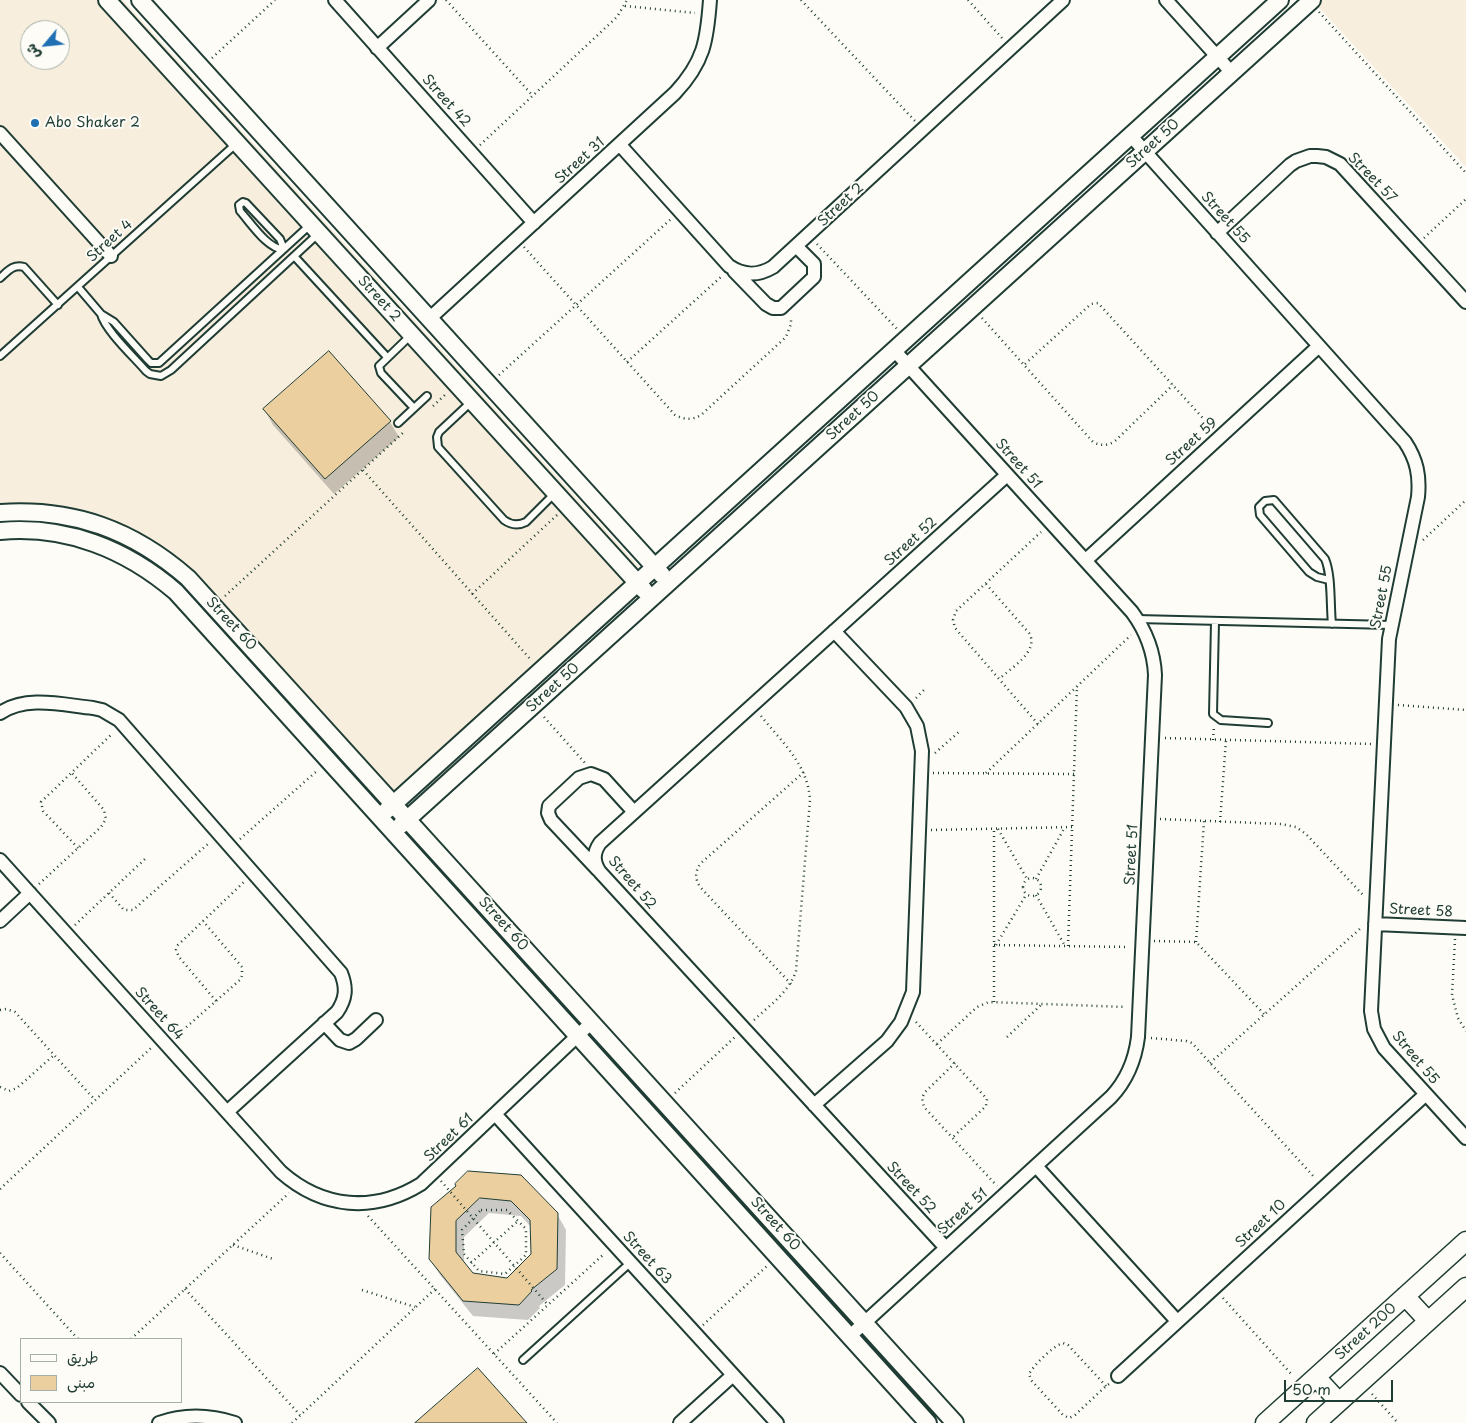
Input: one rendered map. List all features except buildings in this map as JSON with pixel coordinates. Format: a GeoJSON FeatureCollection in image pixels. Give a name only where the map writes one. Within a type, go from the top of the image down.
{"type":"FeatureCollection","features":[{"type":"Feature","properties":{"kind":"main road","name":"Street 200"},"geometry":{"type":"LineString","coordinates":[[1265,1423],[1466,1241]]}},
{"type":"Feature","properties":{"kind":"main road"},"geometry":{"type":"LineString","coordinates":[[1316,1423],[1466,1287]]}},
{"type":"Feature","properties":{"kind":"main road"},"geometry":{"type":"LineString","coordinates":[[1405,1296],[1428,1321]]}},
{"type":"Feature","properties":{"kind":"main road"},"geometry":{"type":"LineString","coordinates":[[1310,1382],[1339,1402]]}},
{"type":"Feature","properties":{"kind":"street","name":"Street 2"},"geometry":{"type":"LineString","coordinates":[[140,0],[669,582]]}},
{"type":"Feature","properties":{"kind":"street","name":"Street 42"},"geometry":{"type":"LineString","coordinates":[[335,0],[534,223]]}},
{"type":"Feature","properties":{"kind":"street"},"geometry":{"type":"LineString","coordinates":[[377,48],[429,0]]}},
{"type":"Feature","properties":{"kind":"street","name":"Street 31"},"geometry":{"type":"LineString","coordinates":[[429,319],[620,145],[686,82],[695,69],[705,46],[708,34],[710,0]]}},
{"type":"Feature","properties":{"kind":"street","name":"Street 2"},"geometry":{"type":"LineString","coordinates":[[730,267],[744,273],[760,273],[773,267],[1064,0]]}},
{"type":"Feature","properties":{"kind":"street"},"geometry":{"type":"LineString","coordinates":[[1166,0],[1232,73]]}},
{"type":"Feature","properties":{"kind":"street","name":"Street 50"},"geometry":{"type":"LineString","coordinates":[[380,817],[1280,0]]}},
{"type":"Feature","properties":{"kind":"street","name":"Street 50"},"geometry":{"type":"LineString","coordinates":[[394,832],[1311,1]]}},
{"type":"Feature","properties":{"kind":"street","name":"Street 2"},"geometry":{"type":"LineString","coordinates":[[115,3],[237,143],[651,598]]}},
{"type":"Feature","properties":{"kind":"street"},"geometry":{"type":"LineString","coordinates":[[0,133],[111,256]]}},
{"type":"Feature","properties":{"kind":"street","name":"Street 55"},"geometry":{"type":"LineString","coordinates":[[1131,136],[1405,442],[1418,467],[1419,487],[1391,625],[1371,1010],[1374,1029],[1384,1048],[1466,1138]]}},
{"type":"Feature","properties":{"kind":"street"},"geometry":{"type":"LineString","coordinates":[[620,145],[730,267],[769,306],[776,308],[785,305],[814,277],[815,268],[811,260],[796,246]]}},
{"type":"Feature","properties":{"kind":"street","name":"Street 57"},"geometry":{"type":"LineString","coordinates":[[1217,233],[1290,165],[1303,158],[1326,157],[1340,164],[1466,302]]}},
{"type":"Feature","properties":{"kind":"street"},"geometry":{"type":"LineString","coordinates":[[412,310],[429,319],[438,336],[433,343],[425,345],[411,334],[403,321],[408,312],[412,310]]}},
{"type":"Feature","properties":{"kind":"street","name":"Street 59"},"geometry":{"type":"LineString","coordinates":[[1086,560],[1319,346]]}},
{"type":"Feature","properties":{"kind":"street","name":"Street 51"},"geometry":{"type":"LineString","coordinates":[[850,1336],[1118,1089],[1134,1059],[1138,1038],[1149,819],[1155,665],[1150,644],[1139,622],[1086,560],[894,350]]}},
{"type":"Feature","properties":{"kind":"street","name":"Street 52"},"geometry":{"type":"LineString","coordinates":[[946,1248],[600,872],[595,863],[597,848],[600,843],[1007,475]]}},
{"type":"Feature","properties":{"kind":"street","name":"Street 60"},"geometry":{"type":"LineString","coordinates":[[0,513],[36,512],[54,514],[82,519],[109,528],[159,554],[188,578],[955,1423]]}},
{"type":"Feature","properties":{"kind":"street","name":"Street 60"},"geometry":{"type":"LineString","coordinates":[[0,531],[42,531],[83,538],[116,551],[148,570],[188,604],[928,1423]]}},
{"type":"Feature","properties":{"kind":"street"},"geometry":{"type":"LineString","coordinates":[[814,1105],[887,1041],[901,1022],[913,992],[921,769],[920,738],[912,716],[899,699],[834,631]]}},
{"type":"Feature","properties":{"kind":"street"},"geometry":{"type":"LineString","coordinates":[[0,713],[13,706],[35,702],[93,708],[111,714],[123,724],[232,846],[342,973],[346,990],[337,1012],[227,1112]]}},
{"type":"Feature","properties":{"kind":"street"},"geometry":{"type":"LineString","coordinates":[[600,872],[551,820],[548,813],[549,806],[579,778],[585,775],[596,775],[604,779],[634,812]]}},
{"type":"Feature","properties":{"kind":"street","name":"Street 64"},"geometry":{"type":"LineString","coordinates":[[0,860],[282,1172],[298,1185]]}},
{"type":"Feature","properties":{"kind":"street"},"geometry":{"type":"LineString","coordinates":[[0,921],[30,893]]}},
{"type":"Feature","properties":{"kind":"street","name":"Street 58"},"geometry":{"type":"LineString","coordinates":[[1376,915],[1461,928]]}},
{"type":"Feature","properties":{"kind":"street"},"geometry":{"type":"LineString","coordinates":[[324,1023],[340,1040],[349,1043],[376,1020]]}},
{"type":"Feature","properties":{"kind":"street","name":"Street 61"},"geometry":{"type":"LineString","coordinates":[[298,1185],[320,1196],[356,1204],[379,1202],[401,1195],[421,1184],[592,1022]]}},
{"type":"Feature","properties":{"kind":"street","name":"Street 10"},"geometry":{"type":"LineString","coordinates":[[1118,1376],[1323,1186],[1426,1094]]}},
{"type":"Feature","properties":{"kind":"street","name":"Street 63"},"geometry":{"type":"LineString","coordinates":[[495,1114],[777,1423]]}},
{"type":"Feature","properties":{"kind":"street"},"geometry":{"type":"LineString","coordinates":[[1036,1166],[1177,1322]]}},
{"type":"Feature","properties":{"kind":"street"},"geometry":{"type":"LineString","coordinates":[[0,1374],[20,1394]]}},
{"type":"Feature","properties":{"kind":"street"},"geometry":{"type":"LineString","coordinates":[[680,1423],[733,1375]]}},
{"type":"Feature","properties":{"kind":"street"},"geometry":{"type":"LineString","coordinates":[[29,1403],[49,1423]]}},
{"type":"Feature","properties":{"kind":"street"},"geometry":{"type":"LineString","coordinates":[[159,1423],[175,1418],[200,1416],[234,1423]]}},
{"type":"Feature","properties":{"kind":"lane","name":"Street 4"},"geometry":{"type":"LineString","coordinates":[[0,356],[237,143]]}},
{"type":"Feature","properties":{"kind":"lane"},"geometry":{"type":"LineString","coordinates":[[284,249],[279,250],[270,245],[240,211],[238,208],[240,203],[246,203],[280,239],[284,249],[387,357]]}},
{"type":"Feature","properties":{"kind":"lane"},"geometry":{"type":"LineString","coordinates":[[155,364],[163,361],[284,249],[315,229]]}},
{"type":"Feature","properties":{"kind":"lane"},"geometry":{"type":"LineString","coordinates":[[101,314],[108,328],[146,371],[156,376],[161,376],[171,370],[293,257],[315,229]]}},
{"type":"Feature","properties":{"kind":"lane"},"geometry":{"type":"LineString","coordinates":[[0,278],[16,266],[24,267],[58,305]]}},
{"type":"Feature","properties":{"kind":"lane"},"geometry":{"type":"LineString","coordinates":[[78,287],[101,314],[114,322],[148,360],[155,364]]}},
{"type":"Feature","properties":{"kind":"lane"},"geometry":{"type":"LineString","coordinates":[[411,334],[379,366],[380,370],[414,408]]}},
{"type":"Feature","properties":{"kind":"lane"},"geometry":{"type":"LineString","coordinates":[[155,364],[156,376]]}},
{"type":"Feature","properties":{"kind":"lane"},"geometry":{"type":"LineString","coordinates":[[398,423],[427,396]]}},
{"type":"Feature","properties":{"kind":"lane"},"geometry":{"type":"LineString","coordinates":[[472,401],[439,432],[437,442],[440,451],[504,520],[512,524],[526,522],[556,493]]}},
{"type":"Feature","properties":{"kind":"lane"},"geometry":{"type":"LineString","coordinates":[[1329,580],[1317,577],[1309,572],[1260,515],[1259,507],[1265,501],[1274,500],[1322,554],[1328,564],[1332,624]]}},
{"type":"Feature","properties":{"kind":"lane"},"geometry":{"type":"LineString","coordinates":[[1139,622],[1391,625]]}},
{"type":"Feature","properties":{"kind":"lane"},"geometry":{"type":"LineString","coordinates":[[1216,622],[1213,714],[1221,720],[1268,723]]}},
{"type":"Feature","properties":{"kind":"lane"},"geometry":{"type":"LineString","coordinates":[[523,1360],[631,1262]]}},
{"type":"Feature","properties":{"kind":"path"},"geometry":{"type":"LineString","coordinates":[[201,68],[275,0]]}},
{"type":"Feature","properties":{"kind":"path"},"geometry":{"type":"LineString","coordinates":[[446,0],[533,96]]}},
{"type":"Feature","properties":{"kind":"path"},"geometry":{"type":"LineString","coordinates":[[472,153],[617,17],[627,0]]}},
{"type":"Feature","properties":{"kind":"path"},"geometry":{"type":"LineString","coordinates":[[801,0],[923,129]]}},
{"type":"Feature","properties":{"kind":"path"},"geometry":{"type":"LineString","coordinates":[[968,0],[1011,48]]}},
{"type":"Feature","properties":{"kind":"path"},"geometry":{"type":"LineString","coordinates":[[1311,1],[1466,172]]}},
{"type":"Feature","properties":{"kind":"path"},"geometry":{"type":"LineString","coordinates":[[625,6],[709,14]]}},
{"type":"Feature","properties":{"kind":"path"},"geometry":{"type":"LineString","coordinates":[[1415,246],[1466,199]]}},
{"type":"Feature","properties":{"kind":"path"},"geometry":{"type":"LineString","coordinates":[[489,385],[680,212]]}},
{"type":"Feature","properties":{"kind":"path"},"geometry":{"type":"LineString","coordinates":[[808,234],[907,339]]}},
{"type":"Feature","properties":{"kind":"path"},"geometry":{"type":"LineString","coordinates":[[517,239],[676,416],[685,419],[696,418],[786,337],[791,324],[791,318],[785,305]]}},
{"type":"Feature","properties":{"kind":"path"},"geometry":{"type":"LineString","coordinates":[[627,362],[730,267]]}},
{"type":"Feature","properties":{"kind":"path"},"geometry":{"type":"LineString","coordinates":[[1025,364],[1091,304],[1096,302],[1220,437]]}},
{"type":"Feature","properties":{"kind":"path"},"geometry":{"type":"LineString","coordinates":[[973,307],[1094,442],[1101,445],[1110,444],[1115,441],[1173,385]]}},
{"type":"Feature","properties":{"kind":"path"},"geometry":{"type":"LineString","coordinates":[[428,411],[457,385]]}},
{"type":"Feature","properties":{"kind":"path"},"geometry":{"type":"LineString","coordinates":[[214,606],[406,431]]}},
{"type":"Feature","properties":{"kind":"path"},"geometry":{"type":"LineString","coordinates":[[363,470],[540,671]]}},
{"type":"Feature","properties":{"kind":"path"},"geometry":{"type":"LineString","coordinates":[[1406,557],[1466,500]]}},
{"type":"Feature","properties":{"kind":"path"},"geometry":{"type":"LineString","coordinates":[[472,594],[567,506]]}},
{"type":"Feature","properties":{"kind":"path"},"geometry":{"type":"LineString","coordinates":[[1038,724],[953,624],[952,620],[956,611],[1052,523]]}},
{"type":"Feature","properties":{"kind":"path"},"geometry":{"type":"LineString","coordinates":[[986,584],[1029,633],[1033,641],[1030,650],[999,679]]}},
{"type":"Feature","properties":{"kind":"path"},"geometry":{"type":"LineString","coordinates":[[986,773],[1077,686],[1139,622]]}},
{"type":"Feature","properties":{"kind":"path"},"geometry":{"type":"LineString","coordinates":[[1066,946],[1077,686]]}},
{"type":"Feature","properties":{"kind":"path"},"geometry":{"type":"LineString","coordinates":[[533,705],[596,775]]}},
{"type":"Feature","properties":{"kind":"path"},"geometry":{"type":"LineString","coordinates":[[1386,705],[1466,710]]}},
{"type":"Feature","properties":{"kind":"path"},"geometry":{"type":"LineString","coordinates":[[665,1103],[784,992],[791,984],[796,971],[810,791],[799,762],[752,706]]}},
{"type":"Feature","properties":{"kind":"path"},"geometry":{"type":"LineString","coordinates":[[78,848],[43,811],[42,800],[123,724]]}},
{"type":"Feature","properties":{"kind":"path"},"geometry":{"type":"LineString","coordinates":[[921,769],[960,731]]}},
{"type":"Feature","properties":{"kind":"path"},"geometry":{"type":"LineString","coordinates":[[1152,738],[1384,744]]}},
{"type":"Feature","properties":{"kind":"path"},"geometry":{"type":"LineString","coordinates":[[1220,822],[1226,740]]}},
{"type":"Feature","properties":{"kind":"path"},"geometry":{"type":"LineString","coordinates":[[232,846],[329,760]]}},
{"type":"Feature","properties":{"kind":"path"},"geometry":{"type":"LineString","coordinates":[[921,769],[986,773],[1074,774]]}},
{"type":"Feature","properties":{"kind":"path"},"geometry":{"type":"LineString","coordinates":[[30,893],[104,824],[106,815],[104,810],[71,772]]}},
{"type":"Feature","properties":{"kind":"path"},"geometry":{"type":"LineString","coordinates":[[791,984],[702,889],[696,875],[701,863],[804,772]]}},
{"type":"Feature","properties":{"kind":"path"},"geometry":{"type":"LineString","coordinates":[[1149,819],[1288,825],[1301,830],[1376,915],[1210,1063]]}},
{"type":"Feature","properties":{"kind":"path"},"geometry":{"type":"LineString","coordinates":[[1204,821],[1196,942],[1264,1014]]}},
{"type":"Feature","properties":{"kind":"path"},"geometry":{"type":"LineString","coordinates":[[1036,878],[1065,827]]}},
{"type":"Feature","properties":{"kind":"path"},"geometry":{"type":"LineString","coordinates":[[919,831],[1072,827]]}},
{"type":"Feature","properties":{"kind":"path"},"geometry":{"type":"LineString","coordinates":[[996,829],[1027,879]]}},
{"type":"Feature","properties":{"kind":"path"},"geometry":{"type":"LineString","coordinates":[[994,1002],[996,829]]}},
{"type":"Feature","properties":{"kind":"path"},"geometry":{"type":"LineString","coordinates":[[109,892],[124,910],[133,910],[220,834]]}},
{"type":"Feature","properties":{"kind":"path"},"geometry":{"type":"LineString","coordinates":[[66,933],[146,858]]}},
{"type":"Feature","properties":{"kind":"path"},"geometry":{"type":"LineString","coordinates":[[216,1001],[177,954],[178,945],[254,872]]}},
{"type":"Feature","properties":{"kind":"path"},"geometry":{"type":"LineString","coordinates":[[1027,879],[1036,878]]}},
{"type":"Feature","properties":{"kind":"path"},"geometry":{"type":"LineString","coordinates":[[1026,895],[1036,895],[1040,890],[1041,887],[1036,878]]}},
{"type":"Feature","properties":{"kind":"path"},"geometry":{"type":"LineString","coordinates":[[1026,895],[1022,887],[1027,879]]}},
{"type":"Feature","properties":{"kind":"path"},"geometry":{"type":"LineString","coordinates":[[995,945],[1026,895]]}},
{"type":"Feature","properties":{"kind":"path"},"geometry":{"type":"LineString","coordinates":[[1036,895],[1066,946]]}},
{"type":"Feature","properties":{"kind":"path"},"geometry":{"type":"LineString","coordinates":[[0,1189],[95,1100],[241,979],[243,970],[203,921]]}},
{"type":"Feature","properties":{"kind":"path"},"geometry":{"type":"LineString","coordinates":[[1461,928],[1452,995],[1458,1018],[1466,1031]]}},
{"type":"Feature","properties":{"kind":"path"},"geometry":{"type":"LineString","coordinates":[[995,945],[1066,946],[1196,942]]}},
{"type":"Feature","properties":{"kind":"path"},"geometry":{"type":"LineString","coordinates":[[937,1044],[977,1007],[994,1002],[1140,1008]]}},
{"type":"Feature","properties":{"kind":"path"},"geometry":{"type":"LineString","coordinates":[[1008,1037],[1042,1004]]}},
{"type":"Feature","properties":{"kind":"path"},"geometry":{"type":"LineString","coordinates":[[0,1010],[6,1009],[15,1012],[95,1100]]}},
{"type":"Feature","properties":{"kind":"path"},"geometry":{"type":"LineString","coordinates":[[906,1012],[986,1096],[986,1106],[952,1138]]}},
{"type":"Feature","properties":{"kind":"path"},"geometry":{"type":"LineString","coordinates":[[1138,1038],[1189,1042],[1323,1186]]}},
{"type":"Feature","properties":{"kind":"path"},"geometry":{"type":"LineString","coordinates":[[0,1087],[9,1091],[17,1088],[54,1055]]}},
{"type":"Feature","properties":{"kind":"path"},"geometry":{"type":"LineString","coordinates":[[955,1063],[925,1092],[922,1102],[924,1107],[1005,1194]]}},
{"type":"Feature","properties":{"kind":"path"},"geometry":{"type":"LineString","coordinates":[[434,1173],[548,1304]]}},
{"type":"Feature","properties":{"kind":"path"},"geometry":{"type":"LineString","coordinates":[[132,1338],[298,1185]]}},
{"type":"Feature","properties":{"kind":"path"},"geometry":{"type":"LineString","coordinates":[[356,1204],[557,1423]]}},
{"type":"Feature","properties":{"kind":"path"},"geometry":{"type":"LineString","coordinates":[[481,1210],[505,1210],[509,1211],[526,1229],[526,1254],[503,1275],[480,1272],[464,1254],[462,1232],[473,1218],[481,1210]]}},
{"type":"Feature","properties":{"kind":"path"},"geometry":{"type":"LineString","coordinates":[[472,1263],[518,1221]]}},
{"type":"Feature","properties":{"kind":"path"},"geometry":{"type":"LineString","coordinates":[[494,1354],[614,1244]]}},
{"type":"Feature","properties":{"kind":"path"},"geometry":{"type":"LineString","coordinates":[[233,1245],[273,1258]]}},
{"type":"Feature","properties":{"kind":"path"},"geometry":{"type":"LineString","coordinates":[[0,1253],[77,1338]]}},
{"type":"Feature","properties":{"kind":"path"},"geometry":{"type":"LineString","coordinates":[[695,1332],[777,1256]]}},
{"type":"Feature","properties":{"kind":"path"},"geometry":{"type":"LineString","coordinates":[[1213,1288],[1310,1382]]}},
{"type":"Feature","properties":{"kind":"path"},"geometry":{"type":"LineString","coordinates":[[185,1289],[300,1415]]}},
{"type":"Feature","properties":{"kind":"path"},"geometry":{"type":"LineString","coordinates":[[292,1423],[435,1289]]}},
{"type":"Feature","properties":{"kind":"path"},"geometry":{"type":"LineString","coordinates":[[362,1290],[415,1307]]}},
{"type":"Feature","properties":{"kind":"path"},"geometry":{"type":"LineString","coordinates":[[1106,1386],[1063,1343],[1056,1346],[1029,1374],[1031,1380],[1063,1415],[1069,1418],[1075,1415],[1118,1376]]}},
{"type":"Feature","properties":{"kind":"path"},"geometry":{"type":"LineString","coordinates":[[1361,1382],[1398,1423]]}},
{"type":"Feature","properties":{"kind":"shaded area"},"geometry":{"type":"Polygon","coordinates":[[[0,0],[123,0],[653,582],[394,817],[187,591],[153,562],[117,542],[82,529],[46,521],[0,522],[0,0]]]}},
{"type":"Feature","properties":{"kind":"shaded area"},"geometry":{"type":"Polygon","coordinates":[[[1312,0],[1466,0],[1466,167],[1312,0]]]}},
{"type":"Feature","properties":{"kind":"place","name":"Abo Shaker 2"},"geometry":{"type":"Point","coordinates":[35,123]}}]}
